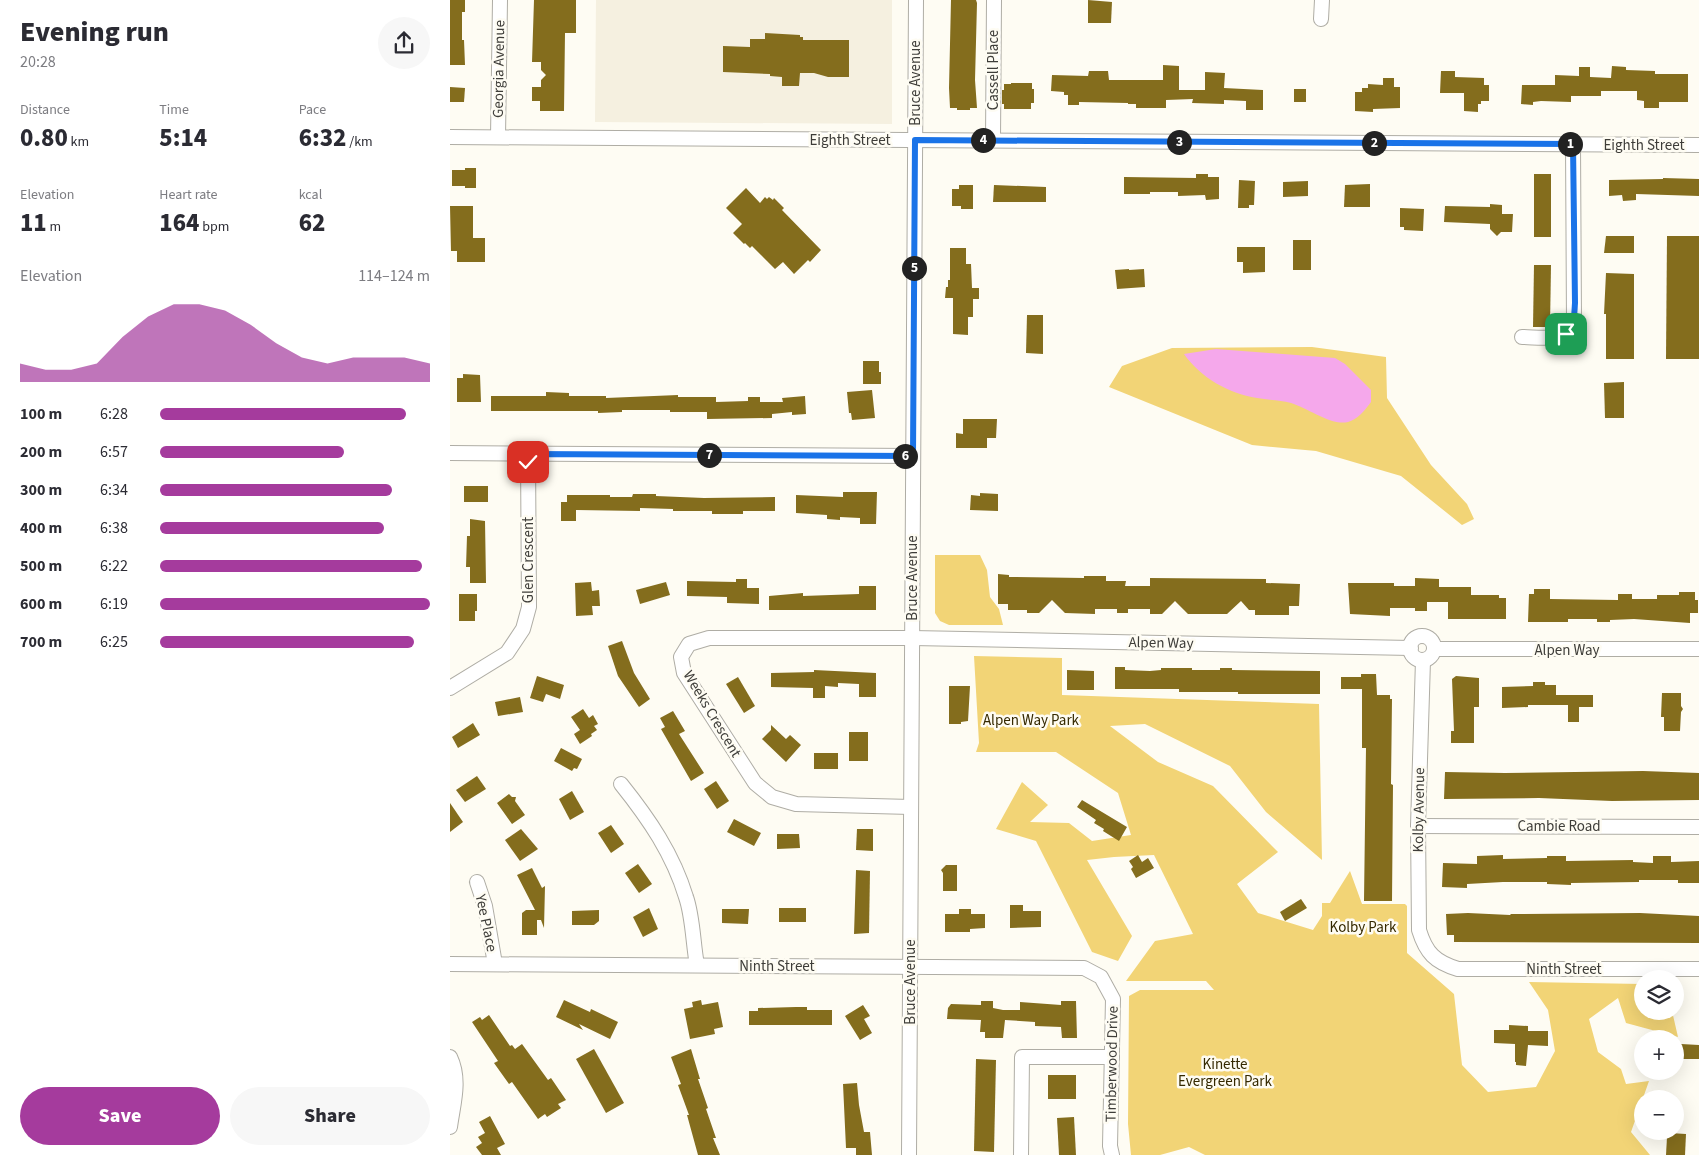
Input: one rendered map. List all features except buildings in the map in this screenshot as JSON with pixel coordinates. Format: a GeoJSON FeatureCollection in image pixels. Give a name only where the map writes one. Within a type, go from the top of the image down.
{"type":"FeatureCollection","features":[{"type":"Feature","properties":{"kind":"street","name":"Georgia Avenue"},"geometry":{"type":"LineString","coordinates":[[498,137],[500,0]]}},
{"type":"Feature","properties":{"kind":"street","name":"Bruce Avenue"},"geometry":{"type":"LineString","coordinates":[[909,1155],[916,0]]}},
{"type":"Feature","properties":{"kind":"street","name":"Cassell Place"},"geometry":{"type":"LineString","coordinates":[[993,140],[994,0]]}},
{"type":"Feature","properties":{"kind":"street"},"geometry":{"type":"LineString","coordinates":[[1322,0],[1322,19]]}},
{"type":"Feature","properties":{"kind":"street","name":"Eighth Street"},"geometry":{"type":"LineString","coordinates":[[450,137],[1699,145]]}},
{"type":"Feature","properties":{"kind":"street"},"geometry":{"type":"LineString","coordinates":[[1522,337],[1561,337],[1571,330],[1574,323],[1573,144]]}},
{"type":"Feature","properties":{"kind":"street"},"geometry":{"type":"LineString","coordinates":[[450,453],[913,456]]}},
{"type":"Feature","properties":{"kind":"street","name":"Glen Crescent"},"geometry":{"type":"LineString","coordinates":[[450,688],[508,652],[524,629],[529,607],[528,454]]}},
{"type":"Feature","properties":{"kind":"street"},"geometry":{"type":"LineString","coordinates":[[1423,636],[1432,641],[1434,649],[1429,657],[1423,660],[1416,658],[1411,648],[1416,638],[1423,636]]}},
{"type":"Feature","properties":{"kind":"street","name":"Weeks Crescent"},"geometry":{"type":"LineString","coordinates":[[911,807],[796,804],[772,796],[755,783],[684,674],[681,657],[689,644],[709,638],[912,638]]}},
{"type":"Feature","properties":{"kind":"street","name":"Alpen Way"},"geometry":{"type":"LineString","coordinates":[[912,638],[1411,648]]}},
{"type":"Feature","properties":{"kind":"street","name":"Alpen Way"},"geometry":{"type":"LineString","coordinates":[[1434,649],[1699,650]]}},
{"type":"Feature","properties":{"kind":"street","name":"Kolby Avenue"},"geometry":{"type":"LineString","coordinates":[[1423,660],[1418,826],[1419,930],[1424,946],[1432,956]]}},
{"type":"Feature","properties":{"kind":"street"},"geometry":{"type":"LineString","coordinates":[[621,784],[648,818],[671,857],[687,898],[697,965]]}},
{"type":"Feature","properties":{"kind":"street","name":"Cambie Road"},"geometry":{"type":"LineString","coordinates":[[1418,826],[1699,827]]}},
{"type":"Feature","properties":{"kind":"street","name":"Yee Place"},"geometry":{"type":"LineString","coordinates":[[477,882],[486,906],[495,964]]}},
{"type":"Feature","properties":{"kind":"street","name":"Ninth Street"},"geometry":{"type":"LineString","coordinates":[[1432,956],[1444,965],[1458,969],[1699,969]]}},
{"type":"Feature","properties":{"kind":"street","name":"Ninth Street"},"geometry":{"type":"LineString","coordinates":[[450,964],[1084,968],[1101,977]]}},
{"type":"Feature","properties":{"kind":"street","name":"Timberwood Drive"},"geometry":{"type":"LineString","coordinates":[[1101,977],[1113,999],[1110,1146],[1112,1155]]}},
{"type":"Feature","properties":{"kind":"street"},"geometry":{"type":"LineString","coordinates":[[450,1057],[456,1072],[456,1085],[450,1127]]}},
{"type":"Feature","properties":{"kind":"street"},"geometry":{"type":"LineString","coordinates":[[1021,1155],[1022,1058],[1112,1058]]}},
{"type":"Feature","properties":{"kind":"shaded area"},"geometry":{"type":"Polygon","coordinates":[[[596,0],[892,0],[892,124],[595,122],[596,0]]]}},
{"type":"Feature","properties":{"kind":"shaded area"},"geometry":{"type":"Polygon","coordinates":[[[1216,349],[1335,358],[1345,364],[1371,390],[1371,402],[1355,419],[1341,423],[1291,403],[1246,396],[1226,388],[1207,377],[1184,354],[1216,349]]]}},
{"type":"Feature","properties":{"kind":"green space"},"geometry":{"type":"Polygon","coordinates":[[[1312,347],[1386,357],[1387,398],[1431,465],[1467,504],[1474,519],[1462,525],[1401,476],[1316,451],[1252,445],[1109,387],[1122,366],[1172,348],[1312,347]]]}},
{"type":"Feature","properties":{"kind":"green space"},"geometry":{"type":"Polygon","coordinates":[[[935,555],[980,555],[987,570],[990,597],[999,609],[1003,625],[949,625],[940,621],[935,613],[935,555]]]}},
{"type":"Feature","properties":{"kind":"green space"},"geometry":{"type":"Polygon","coordinates":[[[974,656],[1062,658],[1062,695],[1319,704],[1322,860],[1266,812],[1230,766],[1145,724],[1110,726],[1158,762],[1213,786],[1278,852],[1237,884],[1258,913],[1313,930],[1322,916],[1322,903],[1330,903],[1350,871],[1362,904],[1405,904],[1407,906],[1407,953],[1454,994],[1462,1065],[1488,1092],[1536,1087],[1555,1051],[1548,1010],[1529,982],[1634,984],[1634,1020],[1674,1020],[1676,1030],[1652,1030],[1626,1023],[1618,998],[1589,1019],[1598,1052],[1621,1069],[1626,1084],[1649,1081],[1646,1090],[1634,1090],[1634,1124],[1631,1132],[1634,1136],[1634,1140],[1638,1140],[1650,1155],[1205,1155],[1189,1147],[1160,1155],[1131,1155],[1128,1124],[1129,996],[1140,990],[1214,990],[1206,981],[1126,981],[1155,941],[1193,934],[1154,855],[1087,860],[1132,936],[1118,961],[1092,952],[1036,841],[996,829],[1022,782],[1048,805],[1030,822],[1069,823],[1092,841],[1131,835],[1118,793],[1056,752],[976,752],[979,743],[974,656]]]}},
{"type":"Feature","properties":{"kind":"route"},"geometry":{"type":"LineString","coordinates":[[528,462],[528,454],[913,456],[915,140],[1573,144],[1575,303],[1574,323],[1571,330],[1566,334]]}},
{"type":"Feature","properties":{"kind":"park label","name":"Alpen Way Park"},"geometry":{"type":"Point","coordinates":[1031,720]}},
{"type":"Feature","properties":{"kind":"park label","name":"Kolby Park"},"geometry":{"type":"Point","coordinates":[1363,927]}},
{"type":"Feature","properties":{"kind":"park label","name":"Kinette Evergreen Park"},"geometry":{"type":"Point","coordinates":[1225,1072]}}]}
